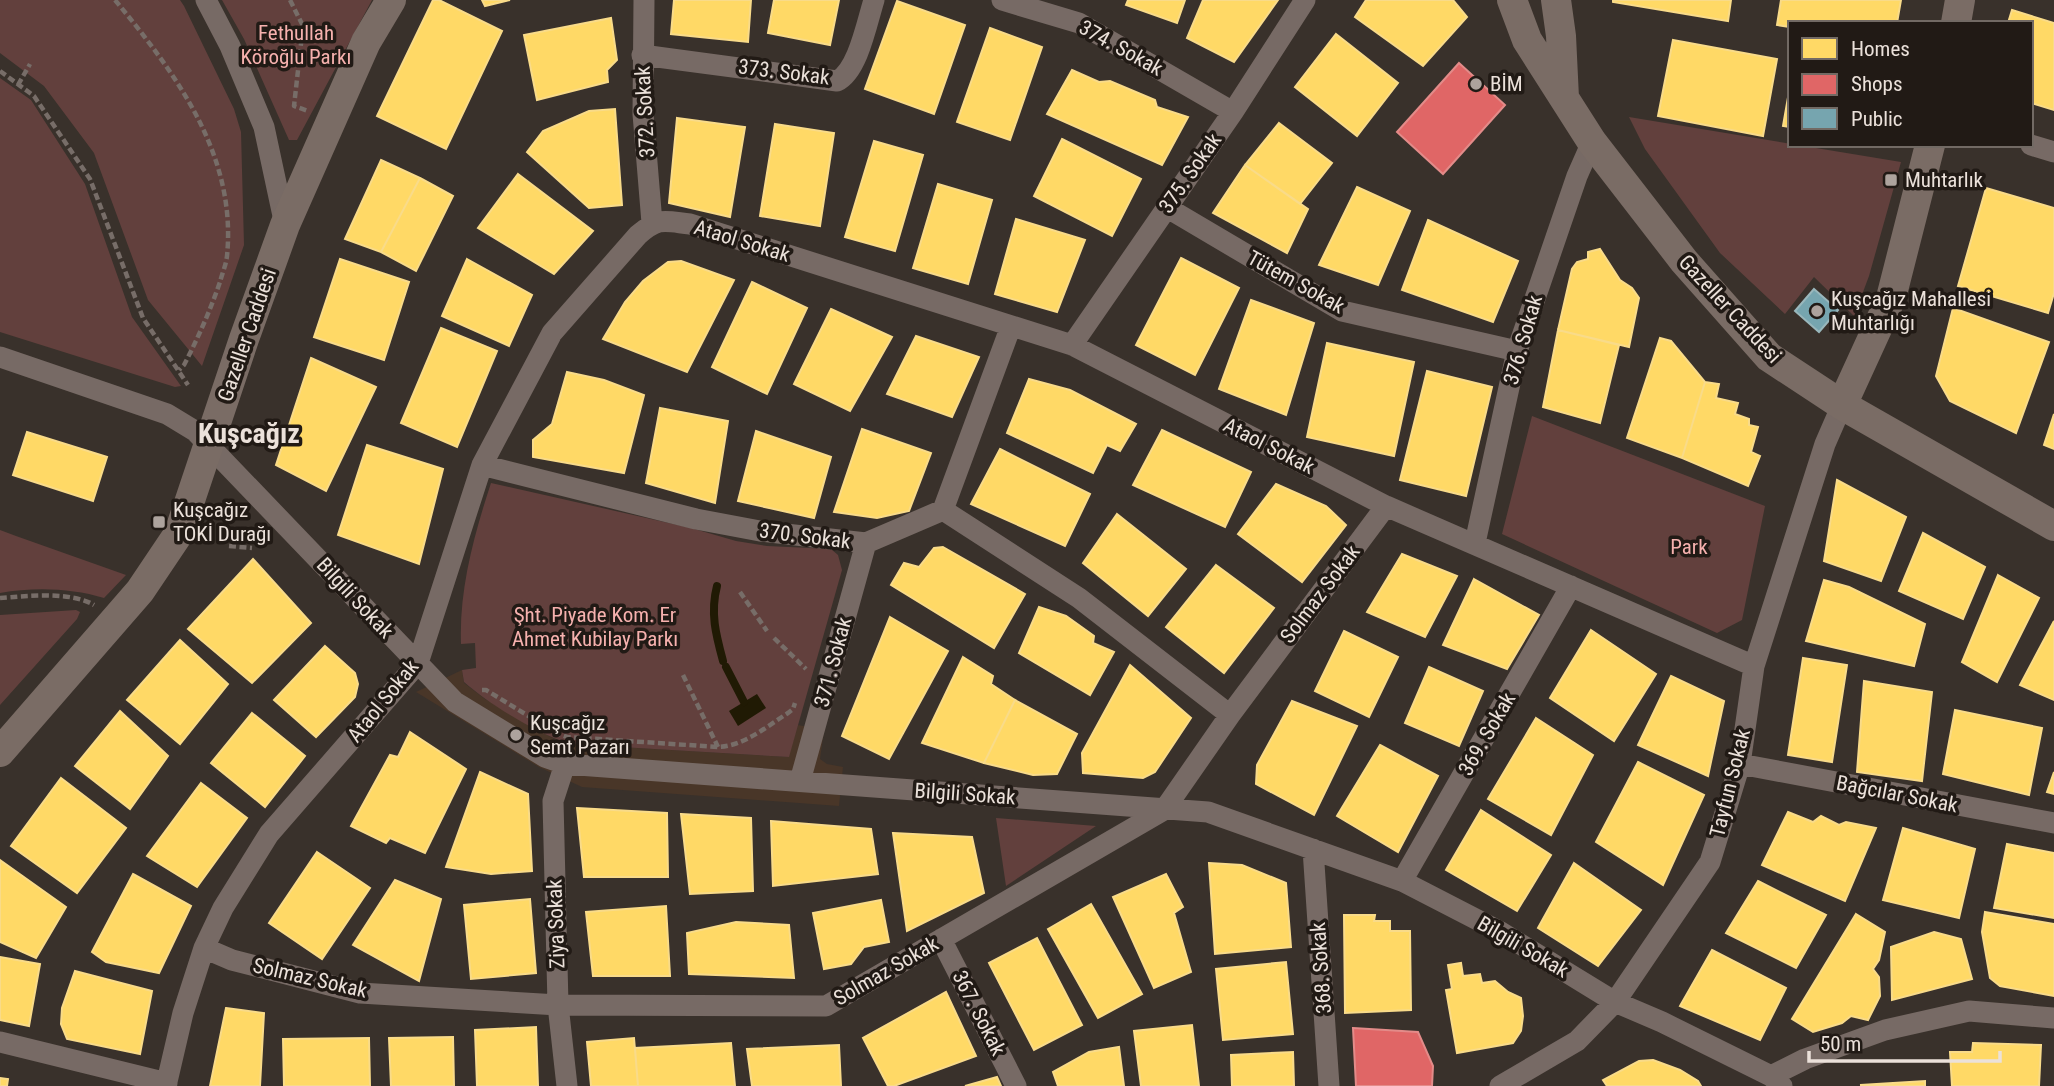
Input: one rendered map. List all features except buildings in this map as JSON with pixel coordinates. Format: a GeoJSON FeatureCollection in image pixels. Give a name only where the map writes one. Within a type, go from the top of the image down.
{"type":"FeatureCollection","features":[{"type":"Feature","properties":{"kind":"street"},"geometry":{"type":"LineString","coordinates":[[206,0],[230,46],[264,127],[285,225]]}},
{"type":"Feature","properties":{"kind":"street","name":"Gazeller Caddesi"},"geometry":{"type":"LineString","coordinates":[[0,752],[140,591],[179,533],[285,225],[366,42],[391,0]]}},
{"type":"Feature","properties":{"kind":"street","name":"372. Sokak"},"geometry":{"type":"LineString","coordinates":[[644,0],[643,114],[652,223]]}},
{"type":"Feature","properties":{"kind":"street","name":"373. Sokak"},"geometry":{"type":"LineString","coordinates":[[642,55],[836,80],[844,77],[852,66],[874,0]]}},
{"type":"Feature","properties":{"kind":"street","name":"374. Sokak"},"geometry":{"type":"LineString","coordinates":[[1002,0],[1079,23],[1233,112]]}},
{"type":"Feature","properties":{"kind":"street","name":"375. Sokak"},"geometry":{"type":"LineString","coordinates":[[1072,345],[1233,112],[1305,0]]}},
{"type":"Feature","properties":{"kind":"street","name":"Gazeller Caddesi"},"geometry":{"type":"LineString","coordinates":[[1512,0],[1527,40],[1564,102],[1592,142],[1684,261],[1769,357],[1842,405],[2054,526]]}},
{"type":"Feature","properties":{"kind":"street"},"geometry":{"type":"LineString","coordinates":[[1556,0],[1561,36],[1564,102]]}},
{"type":"Feature","properties":{"kind":"street"},"geometry":{"type":"LineString","coordinates":[[1956,21],[1960,0]]}},
{"type":"Feature","properties":{"kind":"street","name":"376. Sokak"},"geometry":{"type":"LineString","coordinates":[[1475,543],[1517,351],[1577,176],[1592,142]]}},
{"type":"Feature","properties":{"kind":"street"},"geometry":{"type":"LineString","coordinates":[[2033,146],[2054,152]]}},
{"type":"Feature","properties":{"kind":"street"},"geometry":{"type":"LineString","coordinates":[[1842,405],[1891,298],[1929,147]]}},
{"type":"Feature","properties":{"kind":"street","name":"Tütem Sokak"},"geometry":{"type":"LineString","coordinates":[[1166,207],[1342,311],[1517,351]]}},
{"type":"Feature","properties":{"kind":"street","name":"Ataol Sokak"},"geometry":{"type":"LineString","coordinates":[[166,1084],[183,1013],[204,948],[223,908],[269,834],[418,663],[482,465],[552,333],[638,235],[652,223],[663,221],[690,224],[1072,345],[1386,506],[1754,666]]}},
{"type":"Feature","properties":{"kind":"street"},"geometry":{"type":"LineString","coordinates":[[1011,326],[943,510],[1079,598],[1230,715]]}},
{"type":"Feature","properties":{"kind":"street","name":"Bilgili Sokak"},"geometry":{"type":"LineString","coordinates":[[0,357],[167,414],[195,431],[455,702],[545,757],[565,764],[1208,812],[1402,881],[1499,931],[1615,1002],[1777,1081]]}},
{"type":"Feature","properties":{"kind":"street","name":"Tayfun Sokak"},"geometry":{"type":"LineString","coordinates":[[1500,1086],[1577,1041],[1615,1002],[1710,862],[1740,764],[1754,666],[1825,444],[1842,405]]}},
{"type":"Feature","properties":{"kind":"street","name":"370. Sokak"},"geometry":{"type":"LineString","coordinates":[[482,465],[696,519],[760,531],[866,543],[943,510]]}},
{"type":"Feature","properties":{"kind":"street","name":"Solmaz Sokak"},"geometry":{"type":"LineString","coordinates":[[204,948],[232,960],[360,993],[558,1005],[826,1006],[1164,810],[1230,715],[1386,506]]}},
{"type":"Feature","properties":{"kind":"street","name":"371. Sokak"},"geometry":{"type":"LineString","coordinates":[[800,781],[866,543]]}},
{"type":"Feature","properties":{"kind":"street","name":"369. Sokak"},"geometry":{"type":"LineString","coordinates":[[1402,881],[1571,586]]}},
{"type":"Feature","properties":{"kind":"street","name":"Ziya Sokak"},"geometry":{"type":"LineString","coordinates":[[565,764],[553,801],[558,1005],[567,1086]]}},
{"type":"Feature","properties":{"kind":"street","name":"Bağcılar Sokak"},"geometry":{"type":"LineString","coordinates":[[1740,764],[2054,823]]}},
{"type":"Feature","properties":{"kind":"street","name":"368. Sokak"},"geometry":{"type":"LineString","coordinates":[[1313,849],[1329,1086]]}},
{"type":"Feature","properties":{"kind":"street","name":"367. Sokak"},"geometry":{"type":"LineString","coordinates":[[941,939],[1016,1086]]}},
{"type":"Feature","properties":{"kind":"street"},"geometry":{"type":"LineString","coordinates":[[1777,1081],[1804,1059],[1885,1030],[1969,1010],[2054,1018]]}},
{"type":"Feature","properties":{"kind":"street"},"geometry":{"type":"LineString","coordinates":[[0,1042],[166,1084]]}},
{"type":"Feature","properties":{"kind":"path"},"geometry":{"type":"LineString","coordinates":[[115,0],[157,50],[202,125],[217,158],[228,222],[227,259],[205,325],[179,370]]}},
{"type":"Feature","properties":{"kind":"path"},"geometry":{"type":"LineString","coordinates":[[290,0],[303,26],[294,106],[311,112]]}},
{"type":"Feature","properties":{"kind":"path"},"geometry":{"type":"LineString","coordinates":[[18,85],[30,64]]}},
{"type":"Feature","properties":{"kind":"path"},"geometry":{"type":"LineString","coordinates":[[0,71],[34,96],[90,179],[142,318],[188,385]]}},
{"type":"Feature","properties":{"kind":"path"},"geometry":{"type":"LineString","coordinates":[[229,546],[252,548]]}},
{"type":"Feature","properties":{"kind":"path"},"geometry":{"type":"LineString","coordinates":[[740,592],[767,631]]}},
{"type":"Feature","properties":{"kind":"path"},"geometry":{"type":"LineString","coordinates":[[0,598],[83,598],[97,607]]}},
{"type":"Feature","properties":{"kind":"path"},"geometry":{"type":"LineString","coordinates":[[774,638],[806,669]]}},
{"type":"Feature","properties":{"kind":"path"},"geometry":{"type":"LineString","coordinates":[[803,679],[810,657]]}},
{"type":"Feature","properties":{"kind":"path"},"geometry":{"type":"LineString","coordinates":[[683,675],[718,747]]}},
{"type":"Feature","properties":{"kind":"path"},"geometry":{"type":"LineString","coordinates":[[474,691],[486,690],[558,734],[568,737],[718,747],[733,746],[788,713],[793,709],[797,697]]}},
{"type":"Feature","properties":{"kind":"shaded area","name":"Kuşcağız Semt Pazarı"},"geometry":{"type":"Polygon","coordinates":[[[462,670],[464,683],[485,699],[554,739],[570,744],[788,757],[798,725],[824,730],[820,759],[827,764],[843,767],[839,806],[582,787],[539,767],[416,692],[462,670]]]}},
{"type":"Feature","properties":{"kind":"shaded area"},"geometry":{"type":"Polygon","coordinates":[[[757,694],[766,708],[738,726],[729,711],[757,694]]]}},
{"type":"Feature","properties":{"kind":"green space"},"geometry":{"type":"Polygon","coordinates":[[[0,0],[180,0],[184,6],[234,109],[241,132],[244,245],[202,366],[148,300],[94,153],[44,86],[0,53],[0,0]]]}},
{"type":"Feature","properties":{"kind":"green space","name":"Fethullah Köroğlu Parkı"},"geometry":{"type":"Polygon","coordinates":[[[222,0],[372,0],[297,140],[289,140],[244,39],[222,0]]]}},
{"type":"Feature","properties":{"kind":"green space"},"geometry":{"type":"Polygon","coordinates":[[[0,78],[31,100],[85,184],[132,317],[181,386],[175,387],[0,332],[0,78]]]}},
{"type":"Feature","properties":{"kind":"green space"},"geometry":{"type":"Polygon","coordinates":[[[1629,117],[1788,143],[1788,147],[1810,147],[1901,162],[1869,276],[1854,316],[1814,277],[1785,314],[1720,253],[1645,149],[1629,117]]]}},
{"type":"Feature","properties":{"kind":"green space","name":"Park"},"geometry":{"type":"Polygon","coordinates":[[[1532,416],[1765,506],[1742,620],[1717,633],[1502,534],[1532,416]]]}},
{"type":"Feature","properties":{"kind":"green space","name":"Şht. Piyade Kom. Er Ahmet Kubilay Parkı"},"geometry":{"type":"Polygon","coordinates":[[[491,483],[691,528],[736,541],[767,546],[831,549],[838,555],[842,570],[789,757],[570,744],[515,718],[464,682],[462,670],[476,668],[475,643],[461,644],[462,603],[474,542],[491,483]]]}},
{"type":"Feature","properties":{"kind":"green space"},"geometry":{"type":"Polygon","coordinates":[[[0,530],[126,575],[104,598],[79,592],[52,590],[0,593],[0,530]]]}},
{"type":"Feature","properties":{"kind":"green space"},"geometry":{"type":"Polygon","coordinates":[[[76,610],[80,612],[77,619],[0,705],[0,615],[76,610]]]}},
{"type":"Feature","properties":{"kind":"green space"},"geometry":{"type":"Polygon","coordinates":[[[996,818],[1096,826],[1006,886],[996,818]]]}},
{"type":"Feature","properties":{"kind":"waterway"},"geometry":{"type":"LineString","coordinates":[[717,586],[714,615],[723,661]]}},
{"type":"Feature","properties":{"kind":"waterway"},"geometry":{"type":"LineString","coordinates":[[726,667],[744,702]]}},
{"type":"Feature","properties":{"kind":"place","name":"BİM"},"geometry":{"type":"Point","coordinates":[1476,84]}},
{"type":"Feature","properties":{"kind":"place","name":"Muhtarlık"},"geometry":{"type":"Point","coordinates":[1891,180]}},
{"type":"Feature","properties":{"kind":"place","name":"Kuşcağız Mahallesi Muhtarlığı"},"geometry":{"type":"Point","coordinates":[1817,311]}},
{"type":"Feature","properties":{"kind":"place","name":"Kuşcağız TOKİ Durağı"},"geometry":{"type":"Point","coordinates":[159,522]}},
{"type":"Feature","properties":{"kind":"place","name":"Kuşcağız Semt Pazarı"},"geometry":{"type":"Point","coordinates":[516,735]}},
{"type":"Feature","properties":{"kind":"district","name":"Kuşcağız"},"geometry":{"type":"Point","coordinates":[249,433]}}]}
